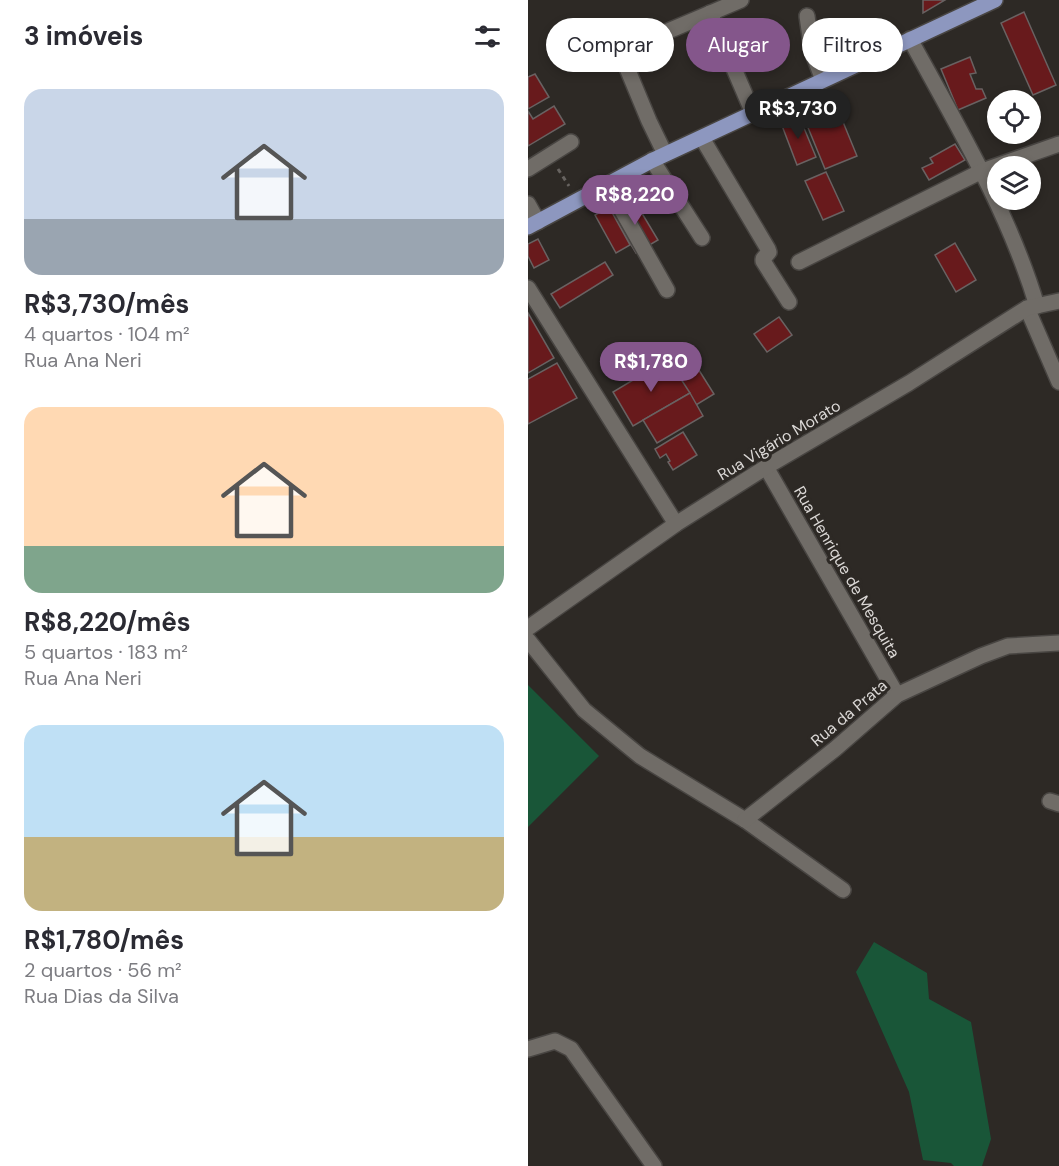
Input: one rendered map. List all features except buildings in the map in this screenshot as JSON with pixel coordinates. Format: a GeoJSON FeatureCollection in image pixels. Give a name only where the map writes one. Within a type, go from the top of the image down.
{"type":"FeatureCollection","features":[{"type":"Feature","properties":{"kind":"main road"},"geometry":{"type":"LineString","coordinates":[[533,224],[659,157],[995,0]]}},
{"type":"Feature","properties":{"kind":"street"},"geometry":{"type":"LineString","coordinates":[[674,28],[741,0]]}},
{"type":"Feature","properties":{"kind":"street"},"geometry":{"type":"LineString","coordinates":[[710,13],[753,113]]}},
{"type":"Feature","properties":{"kind":"street"},"geometry":{"type":"LineString","coordinates":[[807,16],[812,51],[823,80]]}},
{"type":"Feature","properties":{"kind":"street"},"geometry":{"type":"LineString","coordinates":[[910,39],[982,171],[1026,271],[1032,307],[1059,382]]}},
{"type":"Feature","properties":{"kind":"street"},"geometry":{"type":"LineString","coordinates":[[629,72],[649,121],[659,157],[702,238]]}},
{"type":"Feature","properties":{"kind":"street"},"geometry":{"type":"LineString","coordinates":[[702,138],[768,249],[769,252],[763,261],[789,302]]}},
{"type":"Feature","properties":{"kind":"street"},"geometry":{"type":"LineString","coordinates":[[528,169],[571,142]]}},
{"type":"Feature","properties":{"kind":"street"},"geometry":{"type":"LineString","coordinates":[[799,262],[982,171],[1059,144]]}},
{"type":"Feature","properties":{"kind":"street"},"geometry":{"type":"LineString","coordinates":[[607,184],[667,290]]}},
{"type":"Feature","properties":{"kind":"street"},"geometry":{"type":"LineString","coordinates":[[528,204],[533,224]]}},
{"type":"Feature","properties":{"kind":"street"},"geometry":{"type":"LineString","coordinates":[[528,288],[676,524]]}},
{"type":"Feature","properties":{"kind":"street","name":"Rua Vigário Morato"},"geometry":{"type":"LineString","coordinates":[[528,628],[676,524],[766,467],[1032,307],[1059,301]]}},
{"type":"Feature","properties":{"kind":"street","name":"Rua Henrique de Mesquita"},"geometry":{"type":"LineString","coordinates":[[766,467],[897,695]]}},
{"type":"Feature","properties":{"kind":"street"},"geometry":{"type":"LineString","coordinates":[[528,640],[584,710],[640,756],[745,820],[843,891]]}},
{"type":"Feature","properties":{"kind":"street","name":"Rua da Prata"},"geometry":{"type":"LineString","coordinates":[[745,820],[835,749],[897,695],[1008,646],[1059,643]]}},
{"type":"Feature","properties":{"kind":"street"},"geometry":{"type":"LineString","coordinates":[[528,1049],[555,1041],[571,1049],[654,1166]]}},
{"type":"Feature","properties":{"kind":"path"},"geometry":{"type":"LineString","coordinates":[[549,155],[578,200]]}},
{"type":"Feature","properties":{"kind":"green space"},"geometry":{"type":"Polygon","coordinates":[[[528,685],[599,756],[528,827],[528,685]]]}},
{"type":"Feature","properties":{"kind":"green space"},"geometry":{"type":"Polygon","coordinates":[[[874,942],[927,973],[929,999],[971,1022],[991,1139],[982,1166],[954,1166],[951,1163],[923,1160],[909,1092],[856,972],[874,942]]]}}]}
